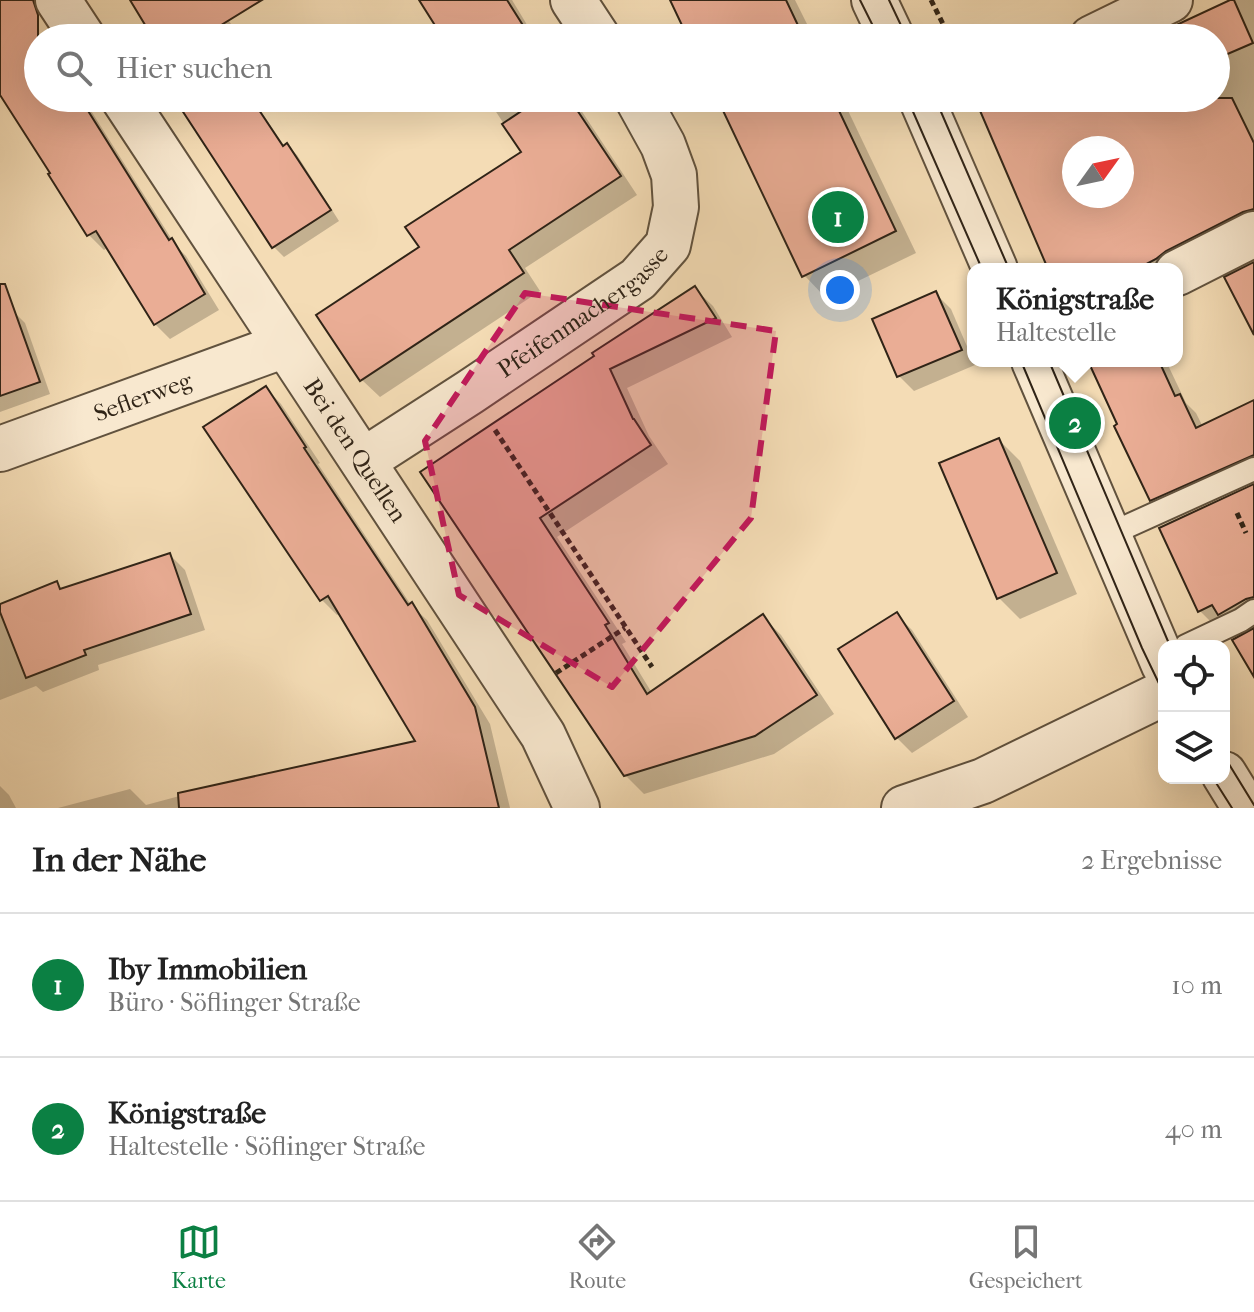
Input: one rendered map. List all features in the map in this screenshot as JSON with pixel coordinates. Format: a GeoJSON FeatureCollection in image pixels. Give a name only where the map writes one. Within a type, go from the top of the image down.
{"type":"FeatureCollection","features":[{"type":"Feature","properties":{"kind":"street"},"geometry":{"type":"LineString","coordinates":[[58,0],[74,24]]}},
{"type":"Feature","properties":{"kind":"street"},"geometry":{"type":"LineString","coordinates":[[573,0],[589,24]]}},
{"type":"Feature","properties":{"kind":"street"},"geometry":{"type":"LineString","coordinates":[[874,0],[885,24]]}},
{"type":"Feature","properties":{"kind":"street"},"geometry":{"type":"LineString","coordinates":[[1121,24],[1170,0]]}},
{"type":"Feature","properties":{"kind":"street","name":"Bei den Quellen"},"geometry":{"type":"LineString","coordinates":[[132,112],[543,735],[577,808]]}},
{"type":"Feature","properties":{"kind":"street","name":"Pfeifenmachergasse"},"geometry":{"type":"LineString","coordinates":[[363,461],[638,279],[668,245],[676,207],[674,175],[663,145],[645,112]]}},
{"type":"Feature","properties":{"kind":"street"},"geometry":{"type":"LineString","coordinates":[[937,112],[993,263]]}},
{"type":"Feature","properties":{"kind":"street"},"geometry":{"type":"LineString","coordinates":[[1183,270],[1254,234]]}},
{"type":"Feature","properties":{"kind":"street","name":"Seflerweg"},"geometry":{"type":"LineString","coordinates":[[0,449],[285,345]]}},
{"type":"Feature","properties":{"kind":"street"},"geometry":{"type":"LineString","coordinates":[[1037,367],[1158,642]]}},
{"type":"Feature","properties":{"kind":"street"},"geometry":{"type":"LineString","coordinates":[[904,808],[983,781],[1158,670]]}},
{"type":"Feature","properties":{"kind":"street"},"geometry":{"type":"LineString","coordinates":[[1230,784],[1245,808]]}},
{"type":"Feature","properties":{"kind":"lane"},"geometry":{"type":"LineString","coordinates":[[1108,535],[1254,469]]}},
{"type":"Feature","properties":{"kind":"lane"},"geometry":{"type":"LineString","coordinates":[[1207,640],[1254,611]]}},
{"type":"Feature","properties":{"kind":"path"},"geometry":{"type":"LineString","coordinates":[[931,0],[943,24]]}},
{"type":"Feature","properties":{"kind":"path"},"geometry":{"type":"LineString","coordinates":[[470,392],[652,667]]}},
{"type":"Feature","properties":{"kind":"path"},"geometry":{"type":"LineString","coordinates":[[518,698],[625,628]]}},
{"type":"Feature","properties":{"kind":"highlighted area"},"geometry":{"type":"Polygon","coordinates":[[[525,293],[776,331],[751,518],[612,687],[459,595],[425,441],[525,293]]]}},
{"type":"Feature","properties":{"kind":"building"},"geometry":{"type":"Polygon","coordinates":[[[0,0],[33,0],[38,24],[24,24],[24,112],[89,112],[205,294],[154,325],[96,231],[87,236],[0,95],[0,0]]]}},
{"type":"Feature","properties":{"kind":"building"},"geometry":{"type":"Polygon","coordinates":[[[130,0],[262,0],[223,24],[145,24],[130,0]]]}},
{"type":"Feature","properties":{"kind":"building"},"geometry":{"type":"Polygon","coordinates":[[[419,0],[507,0],[522,24],[434,24],[419,0]]]}},
{"type":"Feature","properties":{"kind":"building"},"geometry":{"type":"Polygon","coordinates":[[[670,0],[786,0],[797,24],[681,24],[670,0]]]}},
{"type":"Feature","properties":{"kind":"building"},"geometry":{"type":"Polygon","coordinates":[[[1234,0],[1253,43],[1230,53],[1230,24],[1178,24],[1234,0]]]}},
{"type":"Feature","properties":{"kind":"building"},"geometry":{"type":"Polygon","coordinates":[[[1232,98],[1254,143],[1254,209],[1166,251],[1148,263],[1045,263],[981,112],[1230,112],[1232,98]]]}},
{"type":"Feature","properties":{"kind":"building"},"geometry":{"type":"Polygon","coordinates":[[[183,112],[260,112],[283,146],[287,143],[331,210],[272,248],[183,112]]]}},
{"type":"Feature","properties":{"kind":"building"},"geometry":{"type":"Polygon","coordinates":[[[520,112],[578,112],[621,176],[509,250],[524,273],[360,381],[316,315],[419,247],[405,227],[521,152],[502,124],[520,112]]]}},
{"type":"Feature","properties":{"kind":"building"},"geometry":{"type":"Polygon","coordinates":[[[724,112],[840,112],[896,231],[802,277],[724,112]]]}},
{"type":"Feature","properties":{"kind":"building"},"geometry":{"type":"Polygon","coordinates":[[[1254,262],[1254,335],[1224,277],[1254,262]]]}},
{"type":"Feature","properties":{"kind":"building"},"geometry":{"type":"Polygon","coordinates":[[[0,284],[5,284],[40,382],[0,396],[0,284]]]}},
{"type":"Feature","properties":{"kind":"building"},"geometry":{"type":"Polygon","coordinates":[[[695,286],[716,318],[610,369],[633,419],[651,445],[540,518],[609,623],[605,625],[647,694],[763,614],[817,695],[755,736],[624,776],[420,472],[695,286]]]}},
{"type":"Feature","properties":{"kind":"building"},"geometry":{"type":"Polygon","coordinates":[[[936,291],[962,350],[897,377],[872,319],[936,291]]]}},
{"type":"Feature","properties":{"kind":"building"},"geometry":{"type":"Polygon","coordinates":[[[1091,367],[1162,367],[1175,396],[1180,394],[1196,428],[1254,400],[1254,455],[1150,501],[1114,426],[1117,424],[1091,367]]]}},
{"type":"Feature","properties":{"kind":"building"},"geometry":{"type":"Polygon","coordinates":[[[266,386],[408,605],[412,602],[475,707],[499,808],[179,808],[178,793],[415,741],[328,596],[320,601],[203,427],[266,386]]]}},
{"type":"Feature","properties":{"kind":"building"},"geometry":{"type":"Polygon","coordinates":[[[999,438],[1057,573],[997,599],[939,463],[999,438]]]}},
{"type":"Feature","properties":{"kind":"building"},"geometry":{"type":"Polygon","coordinates":[[[1254,484],[1254,597],[1218,615],[1212,605],[1198,612],[1159,528],[1254,484]]]}},
{"type":"Feature","properties":{"kind":"building"},"geometry":{"type":"Polygon","coordinates":[[[170,553],[191,614],[84,650],[86,655],[26,678],[0,612],[0,604],[57,581],[60,589],[170,553]]]}},
{"type":"Feature","properties":{"kind":"building"},"geometry":{"type":"Polygon","coordinates":[[[897,612],[954,701],[895,739],[838,649],[897,612]]]}},
{"type":"Feature","properties":{"kind":"building"},"geometry":{"type":"Polygon","coordinates":[[[1254,628],[1254,677],[1232,640],[1254,628]]]}},
{"type":"Feature","properties":{"kind":"tram line"},"geometry":{"type":"LineString","coordinates":[[860,0],[872,24]]}},
{"type":"Feature","properties":{"kind":"tram line"},"geometry":{"type":"LineString","coordinates":[[889,0],[900,24]]}},
{"type":"Feature","properties":{"kind":"tram line"},"geometry":{"type":"LineString","coordinates":[[913,112],[979,263]]}},
{"type":"Feature","properties":{"kind":"tram line"},"geometry":{"type":"LineString","coordinates":[[941,112],[1006,263]]}},
{"type":"Feature","properties":{"kind":"tram line"},"geometry":{"type":"LineString","coordinates":[[1024,367],[1158,681]]}},
{"type":"Feature","properties":{"kind":"tram line"},"geometry":{"type":"LineString","coordinates":[[1052,367],[1167,640]]}},
{"type":"Feature","properties":{"kind":"tram line"},"geometry":{"type":"LineString","coordinates":[[1230,766],[1254,805]]}},
{"type":"Feature","properties":{"kind":"tram line"},"geometry":{"type":"LineString","coordinates":[[1217,784],[1232,808]]}},
{"type":"Feature","properties":{"kind":"place","name":"Iby Immobilien"},"geometry":{"type":"Point","coordinates":[838,217]}},
{"type":"Feature","properties":{"kind":"place","name":"Königstraße"},"geometry":{"type":"Point","coordinates":[1075,423]}}]}
